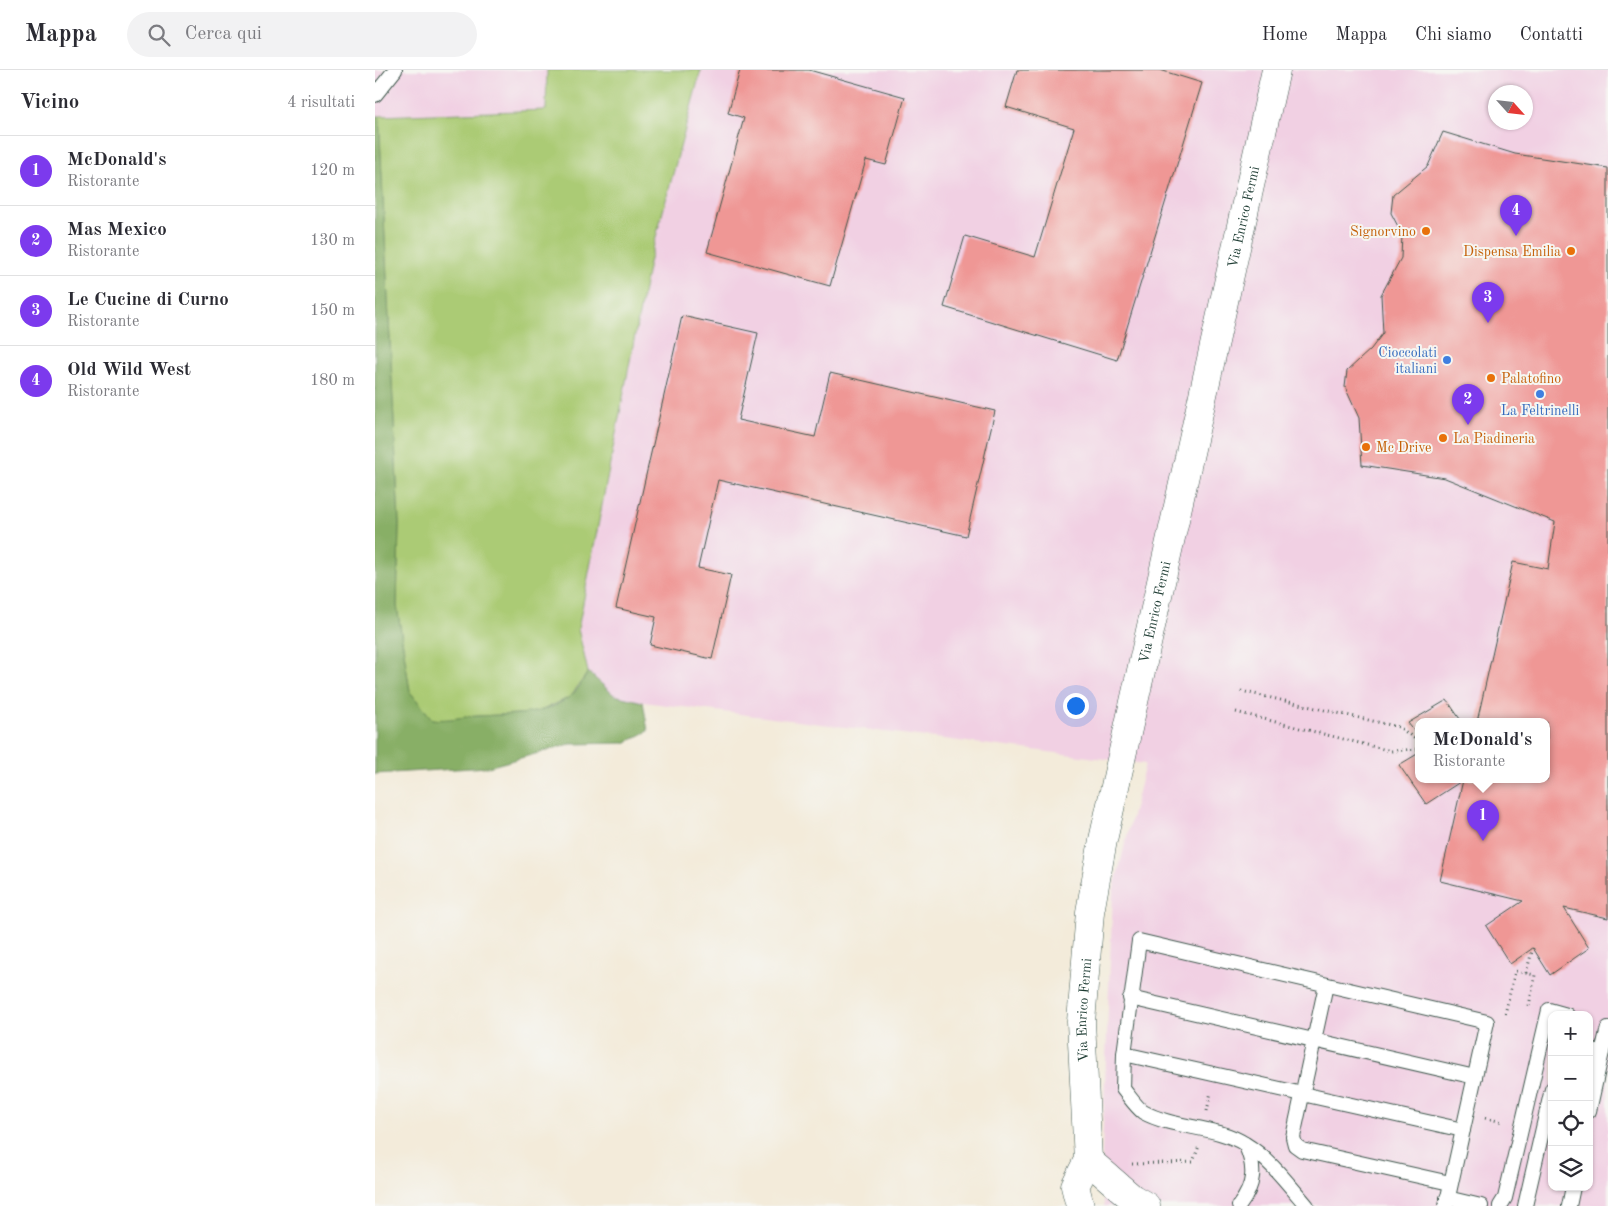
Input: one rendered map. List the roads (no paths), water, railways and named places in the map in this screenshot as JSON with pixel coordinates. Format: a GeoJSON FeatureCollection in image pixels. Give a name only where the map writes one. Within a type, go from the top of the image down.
{"type":"FeatureCollection","features":[{"type":"Feature","properties":{"kind":"street","name":"Via Enrico Fermi"},"geometry":{"type":"LineString","coordinates":[[1080,1206],[1075,1186],[1088,1160],[1081,1022],[1090,912],[1109,814],[1276,70]]}},
{"type":"Feature","properties":{"kind":"street"},"geometry":{"type":"LineString","coordinates":[[1088,1160],[1132,1198],[1146,1206]]}},
{"type":"Feature","properties":{"kind":"lane"},"geometry":{"type":"LineString","coordinates":[[375,96],[395,70]]}},
{"type":"Feature","properties":{"kind":"lane"},"geometry":{"type":"LineString","coordinates":[[1307,1206],[1260,1154],[1245,1143],[1203,1128],[1162,1119],[1142,1111],[1123,1089],[1124,1054],[1130,998],[1139,941],[1487,1022],[1447,1202],[1481,1206]]}},
{"type":"Feature","properties":{"kind":"lane"},"geometry":{"type":"LineString","coordinates":[[1326,985],[1293,1136],[1295,1145],[1302,1150],[1450,1183]]}},
{"type":"Feature","properties":{"kind":"lane"},"geometry":{"type":"LineString","coordinates":[[1130,998],[1475,1077]]}},
{"type":"Feature","properties":{"kind":"lane"},"geometry":{"type":"LineString","coordinates":[[1500,1206],[1505,1198],[1548,1014]]}},
{"type":"Feature","properties":{"kind":"lane"},"geometry":{"type":"LineString","coordinates":[[1590,1101],[1596,1052],[1608,1028]]}},
{"type":"Feature","properties":{"kind":"lane"},"geometry":{"type":"LineString","coordinates":[[1124,1054],[1463,1130]]}},
{"type":"Feature","properties":{"kind":"lane"},"geometry":{"type":"LineString","coordinates":[[1525,1206],[1549,1101]]}},
{"type":"Feature","properties":{"kind":"lane"},"geometry":{"type":"LineString","coordinates":[[1239,1206],[1248,1194],[1254,1177],[1252,1159],[1245,1143]]}},
{"type":"Feature","properties":{"kind":"lane"},"geometry":{"type":"LineString","coordinates":[[1569,1206],[1572,1191]]}},
{"type":"Feature","properties":{"kind":"place","name":"Signorvino"},"geometry":{"type":"Point","coordinates":[1426,231]}},
{"type":"Feature","properties":{"kind":"place","name":"Old Wild West"},"geometry":{"type":"Point","coordinates":[1516,236]}},
{"type":"Feature","properties":{"kind":"place","name":"Dispensa Emilia"},"geometry":{"type":"Point","coordinates":[1571,251]}},
{"type":"Feature","properties":{"kind":"place","name":"Le Cucine di Curno"},"geometry":{"type":"Point","coordinates":[1488,323]}},
{"type":"Feature","properties":{"kind":"place","name":"Cioccolati italiani"},"geometry":{"type":"Point","coordinates":[1447,360]}},
{"type":"Feature","properties":{"kind":"place","name":"Palatofino"},"geometry":{"type":"Point","coordinates":[1491,378]}},
{"type":"Feature","properties":{"kind":"place","name":"La Feltrinelli"},"geometry":{"type":"Point","coordinates":[1540,394]}},
{"type":"Feature","properties":{"kind":"place","name":"Mas Mexico"},"geometry":{"type":"Point","coordinates":[1468,425]}},
{"type":"Feature","properties":{"kind":"place","name":"La Piadineria"},"geometry":{"type":"Point","coordinates":[1443,438]}},
{"type":"Feature","properties":{"kind":"place","name":"Mc Drive"},"geometry":{"type":"Point","coordinates":[1366,447]}},
{"type":"Feature","properties":{"kind":"place","name":"McDonald's"},"geometry":{"type":"Point","coordinates":[1483,841]}}]}
